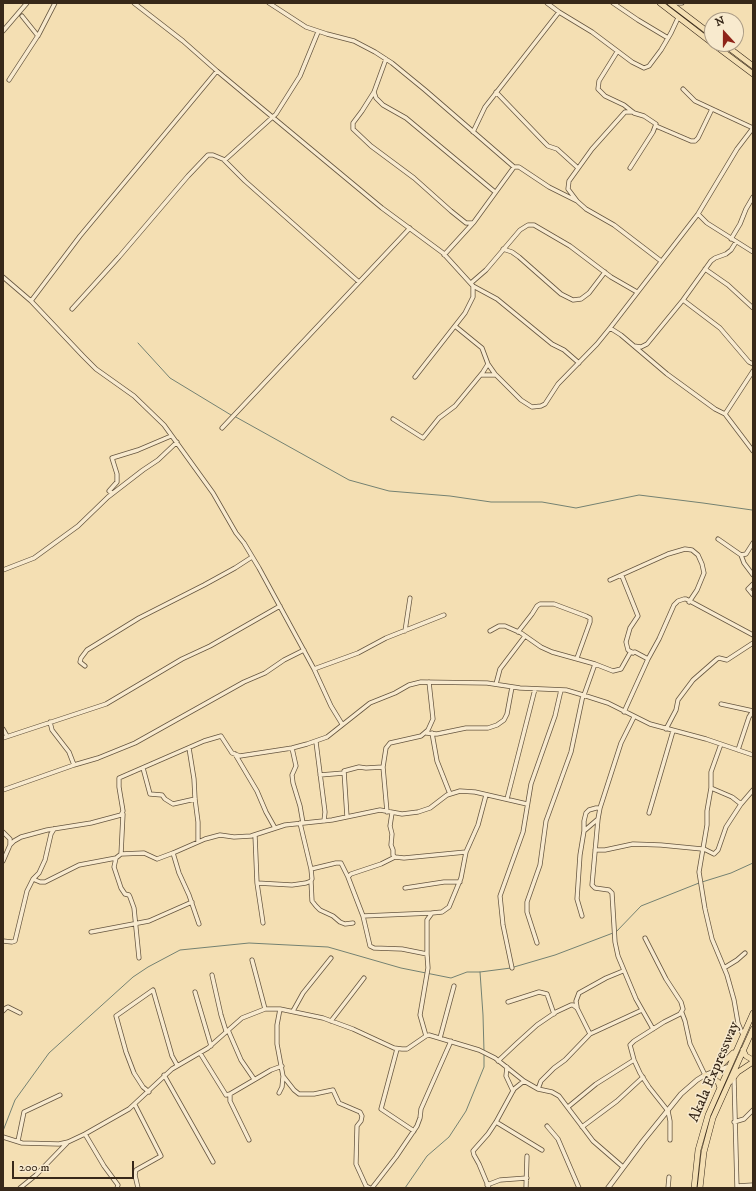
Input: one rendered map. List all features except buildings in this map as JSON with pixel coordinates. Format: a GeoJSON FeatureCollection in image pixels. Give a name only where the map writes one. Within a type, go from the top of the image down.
{"type":"FeatureCollection","features":[{"type":"Feature","properties":{"kind":"main road"},"geometry":{"type":"LineString","coordinates":[[660,3],[704,37]]}},
{"type":"Feature","properties":{"kind":"main road"},"geometry":{"type":"LineString","coordinates":[[666,8],[670,3],[704,29]]}},
{"type":"Feature","properties":{"kind":"main road"},"geometry":{"type":"LineString","coordinates":[[724,52],[753,74]]}},
{"type":"Feature","properties":{"kind":"main road"},"geometry":{"type":"LineString","coordinates":[[735,52],[753,66]]}},
{"type":"Feature","properties":{"kind":"main road","name":"Akala Expressway"},"geometry":{"type":"LineString","coordinates":[[694,1188],[698,1150],[708,1115],[753,1013]]}},
{"type":"Feature","properties":{"kind":"main road","name":"Akala Expressway"},"geometry":{"type":"LineString","coordinates":[[700,1188],[704,1152],[709,1131],[735,1066],[753,1029]]}},
{"type":"Feature","properties":{"kind":"main road"},"geometry":{"type":"LineString","coordinates":[[743,1050],[746,1056],[753,1061]]}},
{"type":"Feature","properties":{"kind":"main road"},"geometry":{"type":"LineString","coordinates":[[715,1071],[735,1051]]}},
{"type":"Feature","properties":{"kind":"main road"},"geometry":{"type":"LineString","coordinates":[[728,1068],[753,1061]]}},
{"type":"Feature","properties":{"kind":"main road"},"geometry":{"type":"LineString","coordinates":[[726,1088],[744,1067],[753,1061]]}},
{"type":"Feature","properties":{"kind":"main road"},"geometry":{"type":"LineString","coordinates":[[704,1075],[713,1078],[718,1082],[720,1088]]}},
{"type":"Feature","properties":{"kind":"street"},"geometry":{"type":"LineString","coordinates":[[3,31],[27,3]]}},
{"type":"Feature","properties":{"kind":"street"},"geometry":{"type":"LineString","coordinates":[[9,80],[38,36],[55,3]]}},
{"type":"Feature","properties":{"kind":"street"},"geometry":{"type":"LineString","coordinates":[[134,3],[382,208],[444,255],[472,284],[497,299],[552,344],[579,362]]}},
{"type":"Feature","properties":{"kind":"street"},"geometry":{"type":"LineString","coordinates":[[269,3],[306,27],[318,32],[358,43],[376,52],[425,90],[514,167],[519,167],[549,187],[579,203],[586,209],[614,225],[661,261]]}},
{"type":"Feature","properties":{"kind":"street"},"geometry":{"type":"LineString","coordinates":[[547,3],[592,32],[632,62],[646,68],[661,50],[678,18]]}},
{"type":"Feature","properties":{"kind":"street"},"geometry":{"type":"LineString","coordinates":[[613,3],[668,38]]}},
{"type":"Feature","properties":{"kind":"street"},"geometry":{"type":"LineString","coordinates":[[670,3],[682,3]]}},
{"type":"Feature","properties":{"kind":"street"},"geometry":{"type":"LineString","coordinates":[[473,132],[485,107],[559,12]]}},
{"type":"Feature","properties":{"kind":"street"},"geometry":{"type":"LineString","coordinates":[[22,16],[38,36]]}},
{"type":"Feature","properties":{"kind":"street"},"geometry":{"type":"LineString","coordinates":[[224,160],[273,117],[280,109],[300,76],[318,32]]}},
{"type":"Feature","properties":{"kind":"street"},"geometry":{"type":"LineString","coordinates":[[617,52],[599,81],[598,89],[606,96],[624,105],[634,113]]}},
{"type":"Feature","properties":{"kind":"street"},"geometry":{"type":"LineString","coordinates":[[386,59],[374,92],[353,123],[353,129],[371,146],[414,178],[466,223],[468,229]]}},
{"type":"Feature","properties":{"kind":"street"},"geometry":{"type":"LineString","coordinates":[[31,301],[80,236],[217,72]]}},
{"type":"Feature","properties":{"kind":"street"},"geometry":{"type":"LineString","coordinates":[[455,326],[482,348],[488,364],[496,375],[525,404],[539,408],[545,404],[558,384],[610,328],[698,214],[737,149],[753,128],[695,101],[683,88]]}},
{"type":"Feature","properties":{"kind":"street"},"geometry":{"type":"LineString","coordinates":[[374,92],[376,98],[383,105],[406,118],[495,192]]}},
{"type":"Feature","properties":{"kind":"street"},"geometry":{"type":"LineString","coordinates":[[496,92],[548,146],[556,149],[578,168]]}},
{"type":"Feature","properties":{"kind":"street"},"geometry":{"type":"LineString","coordinates":[[579,203],[568,187],[569,181],[592,148],[625,112],[644,116],[655,123],[656,126],[691,141],[695,141],[698,138],[712,109]]}},
{"type":"Feature","properties":{"kind":"street"},"geometry":{"type":"LineString","coordinates":[[630,168],[656,126]]}},
{"type":"Feature","properties":{"kind":"street"},"geometry":{"type":"LineString","coordinates":[[72,309],[119,257],[188,176],[208,155],[213,154],[224,160],[245,181],[359,282]]}},
{"type":"Feature","properties":{"kind":"street"},"geometry":{"type":"LineString","coordinates":[[444,255],[473,223],[514,167]]}},
{"type":"Feature","properties":{"kind":"street"},"geometry":{"type":"LineString","coordinates":[[731,238],[740,224],[753,197]]}},
{"type":"Feature","properties":{"kind":"street"},"geometry":{"type":"LineString","coordinates":[[698,214],[707,223],[753,252]]}},
{"type":"Feature","properties":{"kind":"street"},"geometry":{"type":"LineString","coordinates":[[466,223],[473,223]]}},
{"type":"Feature","properties":{"kind":"street"},"geometry":{"type":"LineString","coordinates":[[415,377],[465,313],[473,297],[472,284],[520,230],[528,225],[534,225],[570,246],[605,272],[637,292]]}},
{"type":"Feature","properties":{"kind":"street"},"geometry":{"type":"LineString","coordinates":[[222,428],[410,228]]}},
{"type":"Feature","properties":{"kind":"street"},"geometry":{"type":"LineString","coordinates":[[632,345],[638,347],[647,344],[684,300],[705,269],[715,258],[726,254],[731,250],[736,242]]}},
{"type":"Feature","properties":{"kind":"street"},"geometry":{"type":"LineString","coordinates":[[503,249],[512,252],[561,294],[573,300],[581,299],[589,293],[605,272]]}},
{"type":"Feature","properties":{"kind":"street"},"geometry":{"type":"LineString","coordinates":[[705,269],[728,285],[753,308]]}},
{"type":"Feature","properties":{"kind":"street"},"geometry":{"type":"LineString","coordinates":[[3,277],[31,301],[96,369],[134,396],[161,420],[213,493],[236,533],[252,556],[304,650],[342,724]]}},
{"type":"Feature","properties":{"kind":"street"},"geometry":{"type":"LineString","coordinates":[[684,300],[720,328],[749,362],[753,364]]}},
{"type":"Feature","properties":{"kind":"street"},"geometry":{"type":"LineString","coordinates":[[610,328],[621,335],[667,374],[715,409],[725,414],[753,451]]}},
{"type":"Feature","properties":{"kind":"street"},"geometry":{"type":"LineString","coordinates":[[393,419],[423,438],[439,418],[455,406],[481,375],[488,364]]}},
{"type":"Feature","properties":{"kind":"street"},"geometry":{"type":"LineString","coordinates":[[725,414],[753,371]]}},
{"type":"Feature","properties":{"kind":"street"},"geometry":{"type":"LineString","coordinates":[[481,375],[496,375]]}},
{"type":"Feature","properties":{"kind":"street"},"geometry":{"type":"LineString","coordinates":[[112,493],[109,491],[117,482],[117,474],[112,458],[138,450],[171,436]]}},
{"type":"Feature","properties":{"kind":"street"},"geometry":{"type":"LineString","coordinates":[[3,570],[34,558],[82,523],[112,493],[158,460],[177,442]]}},
{"type":"Feature","properties":{"kind":"street"},"geometry":{"type":"LineString","coordinates":[[718,539],[741,555],[744,563],[753,575]]}},
{"type":"Feature","properties":{"kind":"street"},"geometry":{"type":"LineString","coordinates":[[741,555],[746,554],[753,543]]}},
{"type":"Feature","properties":{"kind":"street"},"geometry":{"type":"LineString","coordinates":[[610,580],[622,576],[668,554],[692,550],[698,555],[704,573],[690,602]]}},
{"type":"Feature","properties":{"kind":"street"},"geometry":{"type":"LineString","coordinates":[[85,666],[80,662],[80,658],[87,650],[139,618],[210,582],[252,556]]}},
{"type":"Feature","properties":{"kind":"street"},"geometry":{"type":"LineString","coordinates":[[622,576],[638,616],[630,628],[626,642],[628,650],[648,659]]}},
{"type":"Feature","properties":{"kind":"street"},"geometry":{"type":"LineString","coordinates":[[753,584],[748,589],[753,594]]}},
{"type":"Feature","properties":{"kind":"street"},"geometry":{"type":"LineString","coordinates":[[404,631],[410,598]]}},
{"type":"Feature","properties":{"kind":"street"},"geometry":{"type":"LineString","coordinates":[[624,712],[674,605],[678,600],[684,599],[753,635]]}},
{"type":"Feature","properties":{"kind":"street"},"geometry":{"type":"LineString","coordinates":[[518,632],[540,604],[554,604],[586,616],[590,618],[590,622],[577,658]]}},
{"type":"Feature","properties":{"kind":"street"},"geometry":{"type":"LineString","coordinates":[[3,738],[106,704],[182,659],[210,646],[280,606]]}},
{"type":"Feature","properties":{"kind":"street"},"geometry":{"type":"LineString","coordinates":[[314,669],[358,653],[375,643],[444,615]]}},
{"type":"Feature","properties":{"kind":"street"},"geometry":{"type":"LineString","coordinates":[[490,631],[502,626],[518,632],[552,652],[577,658],[615,671],[621,669],[629,654],[633,653]]}},
{"type":"Feature","properties":{"kind":"street"},"geometry":{"type":"LineString","coordinates":[[496,684],[500,669],[525,636]]}},
{"type":"Feature","properties":{"kind":"street"},"geometry":{"type":"LineString","coordinates":[[666,729],[676,710],[678,700],[692,680],[717,659],[727,660],[753,643]]}},
{"type":"Feature","properties":{"kind":"street"},"geometry":{"type":"LineString","coordinates":[[3,790],[98,758],[148,736],[244,682],[265,673],[284,660],[304,650]]}},
{"type":"Feature","properties":{"kind":"street"},"geometry":{"type":"LineString","coordinates":[[537,943],[527,912],[527,902],[540,865],[546,821],[571,752],[584,695],[595,664]]}},
{"type":"Feature","properties":{"kind":"street"},"geometry":{"type":"LineString","coordinates":[[387,812],[383,766],[386,748],[390,743],[421,736],[428,730],[433,719],[429,682]]}},
{"type":"Feature","properties":{"kind":"street"},"geometry":{"type":"LineString","coordinates":[[235,754],[244,755],[292,748],[316,742],[327,737],[370,703],[413,684],[429,682],[487,683],[512,687],[561,690],[584,695],[608,703],[634,718],[650,724],[721,744],[753,755]]}},
{"type":"Feature","properties":{"kind":"street"},"geometry":{"type":"LineString","coordinates":[[426,733],[466,728],[488,728],[497,725],[504,720],[507,714],[512,687]]}},
{"type":"Feature","properties":{"kind":"street"},"geometry":{"type":"LineString","coordinates":[[507,799],[535,689]]}},
{"type":"Feature","properties":{"kind":"street"},"geometry":{"type":"LineString","coordinates":[[512,968],[503,925],[500,896],[522,832],[531,784],[555,716],[561,690]]}},
{"type":"Feature","properties":{"kind":"street"},"geometry":{"type":"LineString","coordinates":[[721,704],[753,711],[738,750]]}},
{"type":"Feature","properties":{"kind":"street"},"geometry":{"type":"LineString","coordinates":[[634,718],[622,743],[600,808],[592,885],[595,888],[610,891],[617,952],[642,1010],[653,1029]]}},
{"type":"Feature","properties":{"kind":"street"},"geometry":{"type":"LineString","coordinates":[[50,722],[52,730],[69,752],[74,765]]}},
{"type":"Feature","properties":{"kind":"street"},"geometry":{"type":"LineString","coordinates":[[3,729],[7,736]]}},
{"type":"Feature","properties":{"kind":"street"},"geometry":{"type":"LineString","coordinates":[[649,813],[673,731]]}},
{"type":"Feature","properties":{"kind":"street"},"geometry":{"type":"LineString","coordinates":[[432,733],[437,761],[450,794]]}},
{"type":"Feature","properties":{"kind":"street"},"geometry":{"type":"LineString","coordinates":[[121,854],[123,814],[118,780],[123,776],[204,740],[221,736],[230,750],[235,754],[257,791],[275,828]]}},
{"type":"Feature","properties":{"kind":"street"},"geometry":{"type":"LineString","coordinates":[[316,742],[325,812],[324,821]]}},
{"type":"Feature","properties":{"kind":"street"},"geometry":{"type":"LineString","coordinates":[[721,744],[711,772],[711,788],[707,811],[707,825],[699,872],[712,939],[724,968],[734,1000],[738,1023],[743,1035]]}},
{"type":"Feature","properties":{"kind":"street"},"geometry":{"type":"LineString","coordinates":[[188,748],[193,767],[198,822],[198,842]]}},
{"type":"Feature","properties":{"kind":"street"},"geometry":{"type":"LineString","coordinates":[[292,748],[296,766],[292,775],[293,783],[300,806],[301,823],[311,869],[312,901],[320,910],[334,916],[340,922],[345,924],[352,923]]}},
{"type":"Feature","properties":{"kind":"street"},"geometry":{"type":"LineString","coordinates":[[320,775],[344,773],[344,771],[354,768],[383,766]]}},
{"type":"Feature","properties":{"kind":"street"},"geometry":{"type":"LineString","coordinates":[[143,768],[150,794],[162,795],[173,804],[195,799]]}},
{"type":"Feature","properties":{"kind":"street"},"geometry":{"type":"LineString","coordinates":[[344,773],[347,817]]}},
{"type":"Feature","properties":{"kind":"street"},"geometry":{"type":"LineString","coordinates":[[711,788],[732,797],[741,804]]}},
{"type":"Feature","properties":{"kind":"street"},"geometry":{"type":"LineString","coordinates":[[595,850],[605,850],[634,844],[704,849],[714,854],[718,850],[726,827],[741,804],[753,790]]}},
{"type":"Feature","properties":{"kind":"street"},"geometry":{"type":"LineString","coordinates":[[33,879],[40,882],[45,882],[56,878],[73,867],[116,858],[121,854],[144,854],[157,858],[220,835],[237,837],[255,835],[275,828],[301,823],[324,821],[380,810],[402,814],[425,810],[433,807],[450,794],[460,791],[475,792],[527,804]]}},
{"type":"Feature","properties":{"kind":"street"},"geometry":{"type":"LineString","coordinates":[[363,916],[436,914],[447,909],[460,882],[466,852],[478,825],[486,795]]}},
{"type":"Feature","properties":{"kind":"street"},"geometry":{"type":"LineString","coordinates":[[582,916],[577,899],[584,821],[586,813],[592,809],[600,808]]}},
{"type":"Feature","properties":{"kind":"street"},"geometry":{"type":"LineString","coordinates":[[392,813],[390,826],[392,834],[391,845],[393,855],[395,857]]}},
{"type":"Feature","properties":{"kind":"street"},"geometry":{"type":"LineString","coordinates":[[3,861],[10,845],[21,837],[54,829],[90,824],[123,814]]}},
{"type":"Feature","properties":{"kind":"street"},"geometry":{"type":"LineString","coordinates":[[584,831],[598,819]]}},
{"type":"Feature","properties":{"kind":"street"},"geometry":{"type":"LineString","coordinates":[[3,941],[15,941],[26,891],[33,879],[39,874],[45,860],[51,834],[54,829]]}},
{"type":"Feature","properties":{"kind":"street"},"geometry":{"type":"LineString","coordinates":[[3,832],[10,839],[10,845]]}},
{"type":"Feature","properties":{"kind":"street"},"geometry":{"type":"LineString","coordinates":[[255,835],[257,883],[263,923]]}},
{"type":"Feature","properties":{"kind":"street"},"geometry":{"type":"LineString","coordinates":[[348,877],[351,874],[381,864],[395,857],[404,858],[466,852]]}},
{"type":"Feature","properties":{"kind":"street"},"geometry":{"type":"LineString","coordinates":[[173,853],[179,873],[192,902],[199,924]]}},
{"type":"Feature","properties":{"kind":"street"},"geometry":{"type":"LineString","coordinates":[[116,858],[114,863],[116,875],[122,891],[129,895],[135,912],[139,958]]}},
{"type":"Feature","properties":{"kind":"street"},"geometry":{"type":"LineString","coordinates":[[311,869],[341,863],[363,916],[370,946],[374,948],[402,949],[427,954]]}},
{"type":"Feature","properties":{"kind":"street"},"geometry":{"type":"LineString","coordinates":[[257,883],[292,885],[311,881]]}},
{"type":"Feature","properties":{"kind":"street"},"geometry":{"type":"LineString","coordinates":[[405,888],[444,882],[460,882]]}},
{"type":"Feature","properties":{"kind":"street"},"geometry":{"type":"LineString","coordinates":[[91,932],[149,921],[192,902]]}},
{"type":"Feature","properties":{"kind":"street"},"geometry":{"type":"LineString","coordinates":[[426,1036],[420,1015],[428,968],[427,920],[432,913]]}},
{"type":"Feature","properties":{"kind":"street"},"geometry":{"type":"LineString","coordinates":[[645,938],[666,979],[681,1002],[683,1009],[682,1013],[690,1044],[704,1075]]}},
{"type":"Feature","properties":{"kind":"street"},"geometry":{"type":"LineString","coordinates":[[724,968],[745,953]]}},
{"type":"Feature","properties":{"kind":"street"},"geometry":{"type":"LineString","coordinates":[[293,1010],[308,987],[331,958]]}},
{"type":"Feature","properties":{"kind":"street"},"geometry":{"type":"LineString","coordinates":[[252,960],[264,1009]]}},
{"type":"Feature","properties":{"kind":"street"},"geometry":{"type":"LineString","coordinates":[[590,1034],[577,1008],[576,1000],[579,993],[606,978],[624,971]]}},
{"type":"Feature","properties":{"kind":"street"},"geometry":{"type":"LineString","coordinates":[[212,975],[221,1015],[227,1031],[238,1054],[254,1079]]}},
{"type":"Feature","properties":{"kind":"street"},"geometry":{"type":"LineString","coordinates":[[331,1021],[364,978]]}},
{"type":"Feature","properties":{"kind":"street"},"geometry":{"type":"LineString","coordinates":[[440,1038],[454,986]]}},
{"type":"Feature","properties":{"kind":"street"},"geometry":{"type":"LineString","coordinates":[[149,1092],[143,1087],[134,1073],[126,1052],[116,1016],[153,990],[172,1056],[177,1065]]}},
{"type":"Feature","properties":{"kind":"street"},"geometry":{"type":"LineString","coordinates":[[195,992],[211,1046]]}},
{"type":"Feature","properties":{"kind":"street"},"geometry":{"type":"LineString","coordinates":[[508,1002],[539,992],[547,994],[554,1014]]}},
{"type":"Feature","properties":{"kind":"street"},"geometry":{"type":"LineString","coordinates":[[498,1061],[516,1044],[554,1014],[571,1005],[574,1005],[577,1008]]}},
{"type":"Feature","properties":{"kind":"street"},"geometry":{"type":"LineString","coordinates":[[3,1011],[8,1007],[20,1013]]}},
{"type":"Feature","properties":{"kind":"street"},"geometry":{"type":"LineString","coordinates":[[278,1093],[282,1087],[283,1076],[276,1038],[280,1008]]}},
{"type":"Feature","properties":{"kind":"street"},"geometry":{"type":"LineString","coordinates":[[3,1136],[18,1141],[33,1143],[59,1144],[68,1142],[112,1120],[135,1105],[164,1075],[177,1065],[211,1046],[242,1018],[264,1009],[280,1008],[293,1010],[331,1021],[353,1029],[385,1045],[397,1048],[407,1049],[426,1036],[440,1038],[479,1050],[495,1058],[524,1081],[538,1089],[556,1094],[568,1107],[593,1141],[623,1167]]}},
{"type":"Feature","properties":{"kind":"street"},"geometry":{"type":"LineString","coordinates":[[538,1089],[541,1082],[554,1068],[565,1060],[590,1034],[642,1010]]}},
{"type":"Feature","properties":{"kind":"street"},"geometry":{"type":"LineString","coordinates":[[670,1140],[670,1121],[668,1111],[643,1077],[634,1060],[631,1043],[682,1013]]}},
{"type":"Feature","properties":{"kind":"street"},"geometry":{"type":"LineString","coordinates":[[283,1076],[299,1094],[314,1094],[333,1090],[339,1103],[360,1112],[362,1116],[361,1121],[357,1126],[355,1143],[356,1164],[366,1186],[371,1188],[396,1157],[414,1131],[420,1118],[421,1109],[451,1041]]}},
{"type":"Feature","properties":{"kind":"street"},"geometry":{"type":"LineString","coordinates":[[397,1048],[381,1109],[414,1131]]}},
{"type":"Feature","properties":{"kind":"street"},"geometry":{"type":"LineString","coordinates":[[200,1053],[212,1070],[226,1095],[254,1079],[282,1066]]}},
{"type":"Feature","properties":{"kind":"street"},"geometry":{"type":"LineString","coordinates":[[568,1107],[596,1084],[634,1060]]}},
{"type":"Feature","properties":{"kind":"street"},"geometry":{"type":"LineString","coordinates":[[507,1067],[506,1076],[513,1091]]}},
{"type":"Feature","properties":{"kind":"street"},"geometry":{"type":"LineString","coordinates":[[609,1187],[681,1094],[696,1080],[704,1075],[728,1068]]}},
{"type":"Feature","properties":{"kind":"street"},"geometry":{"type":"LineString","coordinates":[[164,1075],[213,1162]]}},
{"type":"Feature","properties":{"kind":"street"},"geometry":{"type":"LineString","coordinates":[[582,1127],[617,1101],[643,1077]]}},
{"type":"Feature","properties":{"kind":"street"},"geometry":{"type":"LineString","coordinates":[[734,1078],[734,1122],[736,1136],[737,1187],[753,1185]]}},
{"type":"Feature","properties":{"kind":"street"},"geometry":{"type":"LineString","coordinates":[[524,1081],[513,1091],[496,1122],[473,1151],[480,1164],[488,1186],[500,1180],[526,1178]]}},
{"type":"Feature","properties":{"kind":"street"},"geometry":{"type":"LineString","coordinates":[[230,1094],[230,1101],[250,1140]]}},
{"type":"Feature","properties":{"kind":"street"},"geometry":{"type":"LineString","coordinates":[[18,1141],[24,1112],[60,1096]]}},
{"type":"Feature","properties":{"kind":"street"},"geometry":{"type":"LineString","coordinates":[[135,1105],[161,1156],[136,1170],[135,1175],[138,1188]]}},
{"type":"Feature","properties":{"kind":"street"},"geometry":{"type":"LineString","coordinates":[[734,1122],[744,1119],[753,1110]]}},
{"type":"Feature","properties":{"kind":"street"},"geometry":{"type":"LineString","coordinates":[[496,1122],[542,1150]]}},
{"type":"Feature","properties":{"kind":"street"},"geometry":{"type":"LineString","coordinates":[[547,1126],[558,1139],[579,1188]]}},
{"type":"Feature","properties":{"kind":"street"},"geometry":{"type":"LineString","coordinates":[[85,1134],[104,1166],[118,1185],[117,1188]]}},
{"type":"Feature","properties":{"kind":"street"},"geometry":{"type":"LineString","coordinates":[[20,1188],[36,1175],[68,1142]]}},
{"type":"Feature","properties":{"kind":"street"},"geometry":{"type":"LineString","coordinates":[[526,1188],[527,1156]]}},
{"type":"Feature","properties":{"kind":"street"},"geometry":{"type":"LineString","coordinates":[[668,1188],[669,1177]]}},
{"type":"Feature","properties":{"kind":"waterway"},"geometry":{"type":"LineString","coordinates":[[138,343],[170,378],[231,415]]}},
{"type":"Feature","properties":{"kind":"waterway"},"geometry":{"type":"LineString","coordinates":[[234,416],[349,480],[389,491],[450,496],[491,502],[542,502],[576,508],[639,495],[753,511]]}},
{"type":"Feature","properties":{"kind":"waterway"},"geometry":{"type":"LineString","coordinates":[[702,882],[731,873],[753,863]]}},
{"type":"Feature","properties":{"kind":"waterway"},"geometry":{"type":"LineString","coordinates":[[616,932],[641,906],[699,883]]}},
{"type":"Feature","properties":{"kind":"waterway"},"geometry":{"type":"LineString","coordinates":[[514,967],[555,955],[613,933]]}},
{"type":"Feature","properties":{"kind":"waterway"},"geometry":{"type":"LineString","coordinates":[[3,1131],[15,1100],[49,1053],[133,977],[180,950],[249,943],[328,947],[401,968],[451,978],[467,972],[511,968]]}},
{"type":"Feature","properties":{"kind":"waterway"},"geometry":{"type":"LineString","coordinates":[[480,972],[484,1051]]}},
{"type":"Feature","properties":{"kind":"waterway"},"geometry":{"type":"LineString","coordinates":[[405,1188],[427,1156],[449,1137],[466,1111],[484,1067],[484,1054]]}}]}
